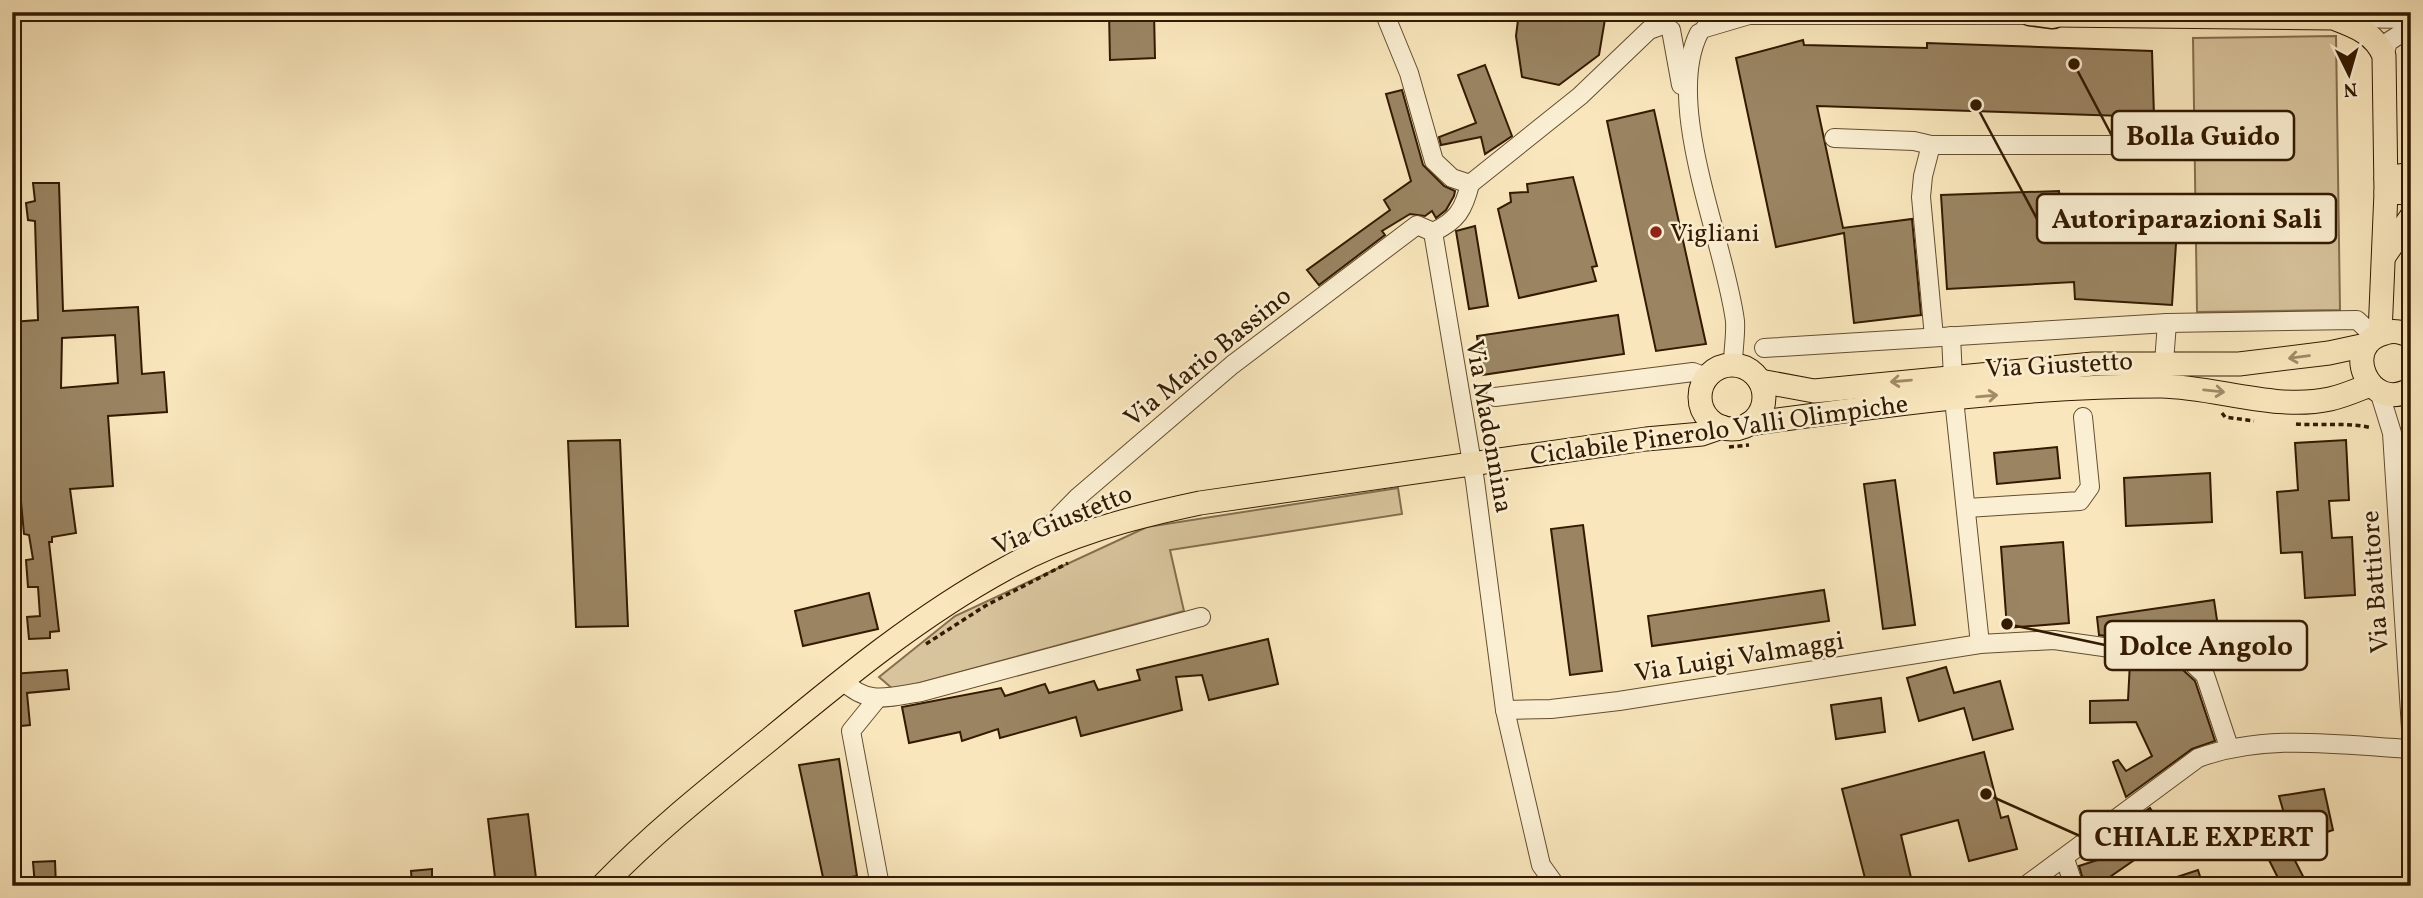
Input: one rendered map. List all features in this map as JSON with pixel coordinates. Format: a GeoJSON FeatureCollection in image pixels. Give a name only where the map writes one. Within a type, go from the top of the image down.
{"type":"FeatureCollection","features":[{"type":"Feature","properties":{"kind":"main road"},"geometry":{"type":"LineString","coordinates":[[2041,14],[2333,18],[2364,31],[2376,41],[2384,56],[2384,267],[2374,339],[2361,362],[2374,388],[2408,393]]}},
{"type":"Feature","properties":{"kind":"main road"},"geometry":{"type":"LineString","coordinates":[[2386,185],[2411,174]]}},
{"type":"Feature","properties":{"kind":"main road"},"geometry":{"type":"LineString","coordinates":[[2386,185],[2411,193]]}},
{"type":"Feature","properties":{"kind":"main road"},"geometry":{"type":"LineString","coordinates":[[2409,336],[2384,267],[2411,217]]}},
{"type":"Feature","properties":{"kind":"main road","name":"Via Giustetto"},"geometry":{"type":"LineString","coordinates":[[1760,381],[1814,391],[2093,364],[2264,362],[2398,332],[2409,336]]}},
{"type":"Feature","properties":{"kind":"main road"},"geometry":{"type":"LineString","coordinates":[[2163,386],[2164,362]]}},
{"type":"Feature","properties":{"kind":"main road"},"geometry":{"type":"LineString","coordinates":[[1722,438],[1700,404],[1702,385],[1706,377],[1723,365],[1733,364],[1753,372],[1760,381],[1765,400],[1749,435]]}},
{"type":"Feature","properties":{"kind":"main road","name":"Via Giustetto"},"geometry":{"type":"LineString","coordinates":[[602,886],[646,840],[906,631],[1005,569],[1034,555],[1141,515],[1646,439],[1702,434],[1722,438],[1740,428],[1749,435],[1954,399],[2163,386],[2299,401],[2329,399],[2374,388]]}},
{"type":"Feature","properties":{"kind":"main road","name":"Via Giustetto"},"geometry":{"type":"LineString","coordinates":[[1646,439],[1678,424],[1700,404]]}},
{"type":"Feature","properties":{"kind":"street"},"geometry":{"type":"LineString","coordinates":[[1384,12],[1409,73],[1434,161],[1452,178],[1470,184]]}},
{"type":"Feature","properties":{"kind":"street"},"geometry":{"type":"LineString","coordinates":[[1664,19],[1685,36],[1705,24],[1749,15],[2041,14]]}},
{"type":"Feature","properties":{"kind":"street"},"geometry":{"type":"LineString","coordinates":[[2333,18],[2411,19]]}},
{"type":"Feature","properties":{"kind":"street"},"geometry":{"type":"LineString","coordinates":[[1433,232],[1448,225],[1464,209],[1470,184],[1580,96],[1664,19]]}},
{"type":"Feature","properties":{"kind":"street"},"geometry":{"type":"LineString","coordinates":[[1664,19],[1735,323],[1733,364]]}},
{"type":"Feature","properties":{"kind":"street"},"geometry":{"type":"LineString","coordinates":[[1691,126],[1689,61],[1705,24]]}},
{"type":"Feature","properties":{"kind":"street"},"geometry":{"type":"LineString","coordinates":[[2384,56],[2388,42],[2411,27]]}},
{"type":"Feature","properties":{"kind":"street"},"geometry":{"type":"LineString","coordinates":[[1833,138],[1914,141],[1931,145],[2109,145],[2135,142],[2143,136],[2146,125]]}},
{"type":"Feature","properties":{"kind":"street"},"geometry":{"type":"LineString","coordinates":[[1931,145],[1921,197],[1942,337],[1955,376],[1954,399],[1980,645]]}},
{"type":"Feature","properties":{"kind":"street","name":"Via Mario Bassino"},"geometry":{"type":"LineString","coordinates":[[1034,555],[1039,537],[1078,498],[1232,365],[1418,225],[1433,232]]}},
{"type":"Feature","properties":{"kind":"street","name":"Via Madonnina"},"geometry":{"type":"LineString","coordinates":[[1433,232],[1505,710],[1541,865],[1556,886]]}},
{"type":"Feature","properties":{"kind":"street"},"geometry":{"type":"LineString","coordinates":[[1764,348],[2237,320],[2357,320],[2374,339]]}},
{"type":"Feature","properties":{"kind":"street"},"geometry":{"type":"LineString","coordinates":[[2164,362],[2167,323]]}},
{"type":"Feature","properties":{"kind":"street"},"geometry":{"type":"LineString","coordinates":[[1495,397],[1693,372],[1706,377]]}},
{"type":"Feature","properties":{"kind":"street","name":"Via Battitore"},"geometry":{"type":"LineString","coordinates":[[2374,388],[2392,433],[2411,728]]}},
{"type":"Feature","properties":{"kind":"street","name":"Via Battitore"},"geometry":{"type":"LineString","coordinates":[[2392,433],[2408,393]]}},
{"type":"Feature","properties":{"kind":"street"},"geometry":{"type":"LineString","coordinates":[[1967,508],[2080,501],[2090,487],[2083,417]]}},
{"type":"Feature","properties":{"kind":"street"},"geometry":{"type":"LineString","coordinates":[[842,680],[854,692],[877,699],[921,692],[1201,617]]}},
{"type":"Feature","properties":{"kind":"street","name":"Via Luigi Valmaggi"},"geometry":{"type":"LineString","coordinates":[[1505,710],[1550,709],[1619,701],[1980,645],[2054,640],[2188,659],[2205,675],[2229,747]]}},
{"type":"Feature","properties":{"kind":"street"},"geometry":{"type":"LineString","coordinates":[[877,699],[851,731],[880,886]]}},
{"type":"Feature","properties":{"kind":"street"},"geometry":{"type":"LineString","coordinates":[[2025,886],[2198,758],[2229,747],[2263,742],[2411,749]]}},
{"type":"Feature","properties":{"kind":"street"},"geometry":{"type":"LineString","coordinates":[[2065,859],[2074,886]]}},
{"type":"Feature","properties":{"kind":"path"},"geometry":{"type":"LineString","coordinates":[[2221,412],[2225,417],[2260,421]]}},
{"type":"Feature","properties":{"kind":"path"},"geometry":{"type":"LineString","coordinates":[[2286,423],[2338,427]]}},
{"type":"Feature","properties":{"kind":"path","name":"Ciclabile Pinerolo Valli Olimpiche"},"geometry":{"type":"LineString","coordinates":[[1722,438],[1749,435]]}},
{"type":"Feature","properties":{"kind":"path"},"geometry":{"type":"LineString","coordinates":[[921,648],[985,606],[1072,561]]}},
{"type":"Feature","properties":{"kind":"shaded area"},"geometry":{"type":"Polygon","coordinates":[[[2336,36],[2340,310],[2197,312],[2193,38],[2336,36]]]}},
{"type":"Feature","properties":{"kind":"shaded area"},"geometry":{"type":"Polygon","coordinates":[[[1398,488],[1402,514],[1170,550],[1184,611],[894,690],[879,677],[955,616],[1147,527],[1398,488]]]}},
{"type":"Feature","properties":{"kind":"building"},"geometry":{"type":"Polygon","coordinates":[[[1109,12],[1154,12],[1155,58],[1110,60],[1109,12]]]}},
{"type":"Feature","properties":{"kind":"building"},"geometry":{"type":"Polygon","coordinates":[[[1519,12],[1570,12],[1605,19],[1599,55],[1559,85],[1522,77],[1516,36],[1519,12]]]}},
{"type":"Feature","properties":{"kind":"building"},"geometry":{"type":"Polygon","coordinates":[[[1803,40],[1804,45],[1927,48],[1927,43],[2152,51],[2154,117],[1817,106],[1843,228],[1912,219],[1921,315],[1854,323],[1844,233],[1776,247],[1736,58],[1803,40]]]}},
{"type":"Feature","properties":{"kind":"building"},"geometry":{"type":"Polygon","coordinates":[[[1485,65],[1512,136],[1485,154],[1481,137],[1441,145],[1439,137],[1476,123],[1458,75],[1485,65]]]}},
{"type":"Feature","properties":{"kind":"building"},"geometry":{"type":"Polygon","coordinates":[[[1402,90],[1423,165],[1444,186],[1455,191],[1454,196],[1446,210],[1436,218],[1432,211],[1425,216],[1410,214],[1382,231],[1385,235],[1319,285],[1307,270],[1390,210],[1384,200],[1411,181],[1386,94],[1402,90]]]}},
{"type":"Feature","properties":{"kind":"building","name":"Vigliani"},"geometry":{"type":"Polygon","coordinates":[[[1654,110],[1706,344],[1656,351],[1607,121],[1654,110]]]}},
{"type":"Feature","properties":{"kind":"building"},"geometry":{"type":"Polygon","coordinates":[[[1573,177],[1597,266],[1592,267],[1596,281],[1519,298],[1498,209],[1511,202],[1510,193],[1528,192],[1527,184],[1573,177]]]}},
{"type":"Feature","properties":{"kind":"building"},"geometry":{"type":"Polygon","coordinates":[[[33,183],[59,183],[63,311],[138,307],[142,374],[164,372],[167,412],[108,416],[113,486],[70,489],[76,533],[52,537],[52,542],[49,542],[59,631],[50,632],[50,638],[29,639],[27,617],[40,616],[38,587],[28,587],[26,560],[33,559],[29,535],[24,534],[20,491],[12,491],[12,392],[21,391],[17,351],[12,351],[12,322],[38,320],[35,221],[28,220],[26,203],[35,201],[33,183]],[[115,335],[62,338],[61,388],[118,383],[115,335]]]}},
{"type":"Feature","properties":{"kind":"building"},"geometry":{"type":"Polygon","coordinates":[[[2059,191],[2061,213],[2178,213],[2172,305],[2075,299],[2074,282],[1947,289],[1941,195],[2059,191]]]}},
{"type":"Feature","properties":{"kind":"building"},"geometry":{"type":"Polygon","coordinates":[[[1475,226],[1488,306],[1469,309],[1456,231],[1475,226]]]}},
{"type":"Feature","properties":{"kind":"building"},"geometry":{"type":"Polygon","coordinates":[[[1618,315],[1624,354],[1482,375],[1477,336],[1618,315]]]}},
{"type":"Feature","properties":{"kind":"building"},"geometry":{"type":"Polygon","coordinates":[[[620,440],[628,626],[576,627],[568,441],[620,440]]]}},
{"type":"Feature","properties":{"kind":"building"},"geometry":{"type":"Polygon","coordinates":[[[2346,440],[2349,500],[2329,501],[2332,538],[2352,537],[2355,595],[2305,598],[2302,552],[2281,553],[2277,492],[2298,490],[2295,443],[2346,440]]]}},
{"type":"Feature","properties":{"kind":"building"},"geometry":{"type":"Polygon","coordinates":[[[2057,447],[2060,478],[1997,484],[1994,453],[2057,447]]]}},
{"type":"Feature","properties":{"kind":"building"},"geometry":{"type":"Polygon","coordinates":[[[2210,473],[2212,522],[2126,526],[2124,478],[2210,473]]]}},
{"type":"Feature","properties":{"kind":"building"},"geometry":{"type":"Polygon","coordinates":[[[1895,480],[1915,625],[1883,629],[1864,484],[1895,480]]]}},
{"type":"Feature","properties":{"kind":"building"},"geometry":{"type":"Polygon","coordinates":[[[1583,525],[1602,671],[1570,675],[1551,529],[1583,525]]]}},
{"type":"Feature","properties":{"kind":"building"},"geometry":{"type":"Polygon","coordinates":[[[2063,542],[2069,623],[2007,628],[2001,547],[2063,542]]]}},
{"type":"Feature","properties":{"kind":"building"},"geometry":{"type":"Polygon","coordinates":[[[1824,590],[1829,621],[1652,646],[1648,616],[1824,590]]]}},
{"type":"Feature","properties":{"kind":"building"},"geometry":{"type":"Polygon","coordinates":[[[869,593],[878,629],[803,646],[795,611],[869,593]]]}},
{"type":"Feature","properties":{"kind":"building"},"geometry":{"type":"Polygon","coordinates":[[[2214,600],[2218,627],[2158,635],[2159,643],[2099,635],[2097,617],[2214,600]]]}},
{"type":"Feature","properties":{"kind":"building"},"geometry":{"type":"Polygon","coordinates":[[[1268,639],[1278,684],[1209,700],[1202,675],[1176,677],[1182,710],[1081,736],[1076,717],[1000,738],[998,729],[962,741],[960,732],[909,743],[902,707],[1001,688],[1005,696],[1045,684],[1049,693],[1094,681],[1098,690],[1140,680],[1137,670],[1268,639]]]}},
{"type":"Feature","properties":{"kind":"building"},"geometry":{"type":"Polygon","coordinates":[[[2130,662],[2183,670],[2195,681],[2215,741],[2192,749],[2126,797],[2113,762],[2118,760],[2126,771],[2152,756],[2136,722],[2090,723],[2090,701],[2128,700],[2130,662]]]}},
{"type":"Feature","properties":{"kind":"building"},"geometry":{"type":"Polygon","coordinates":[[[1946,667],[1954,693],[2000,681],[2013,729],[1973,740],[1964,708],[1919,721],[1907,678],[1946,667]]]}},
{"type":"Feature","properties":{"kind":"building"},"geometry":{"type":"Polygon","coordinates":[[[67,670],[69,689],[27,693],[30,725],[12,727],[12,674],[67,670]]]}},
{"type":"Feature","properties":{"kind":"building"},"geometry":{"type":"Polygon","coordinates":[[[1881,698],[1885,732],[1836,739],[1831,705],[1881,698]]]}},
{"type":"Feature","properties":{"kind":"building"},"geometry":{"type":"Polygon","coordinates":[[[1984,752],[2001,818],[2008,816],[2017,849],[1969,861],[1958,820],[1901,835],[1913,886],[1867,886],[1842,789],[1984,752]]]}},
{"type":"Feature","properties":{"kind":"building"},"geometry":{"type":"Polygon","coordinates":[[[839,759],[857,876],[824,882],[799,765],[839,759]]]}},
{"type":"Feature","properties":{"kind":"building"},"geometry":{"type":"Polygon","coordinates":[[[2324,789],[2333,830],[2287,845],[2308,886],[2282,886],[2255,832],[2285,817],[2279,796],[2324,789]]]}},
{"type":"Feature","properties":{"kind":"building"},"geometry":{"type":"Polygon","coordinates":[[[2150,808],[2169,836],[2107,879],[2109,886],[2085,886],[2079,866],[2110,856],[2103,845],[2136,823],[2134,819],[2150,808]]]}},
{"type":"Feature","properties":{"kind":"building"},"geometry":{"type":"Polygon","coordinates":[[[528,814],[537,886],[496,886],[488,819],[528,814]]]}},
{"type":"Feature","properties":{"kind":"building"},"geometry":{"type":"Polygon","coordinates":[[[55,861],[56,886],[35,886],[33,862],[55,861]]]}},
{"type":"Feature","properties":{"kind":"building"},"geometry":{"type":"Polygon","coordinates":[[[432,869],[432,886],[412,886],[411,871],[432,869]]]}},
{"type":"Feature","properties":{"kind":"building"},"geometry":{"type":"Polygon","coordinates":[[[2198,870],[2203,886],[2160,886],[2159,883],[2198,870]]]}},
{"type":"Feature","properties":{"kind":"place","name":"Bolla Guido"},"geometry":{"type":"Point","coordinates":[2074,64]}},
{"type":"Feature","properties":{"kind":"place","name":"Autoriparazioni Sali"},"geometry":{"type":"Point","coordinates":[1976,105]}},
{"type":"Feature","properties":{"kind":"place","name":"Vigliani"},"geometry":{"type":"Point","coordinates":[1656,232]}},
{"type":"Feature","properties":{"kind":"place","name":"Dolce Angolo"},"geometry":{"type":"Point","coordinates":[2007,624]}},
{"type":"Feature","properties":{"kind":"place","name":"CHIALE EXPERT"},"geometry":{"type":"Point","coordinates":[1986,794]}}]}
